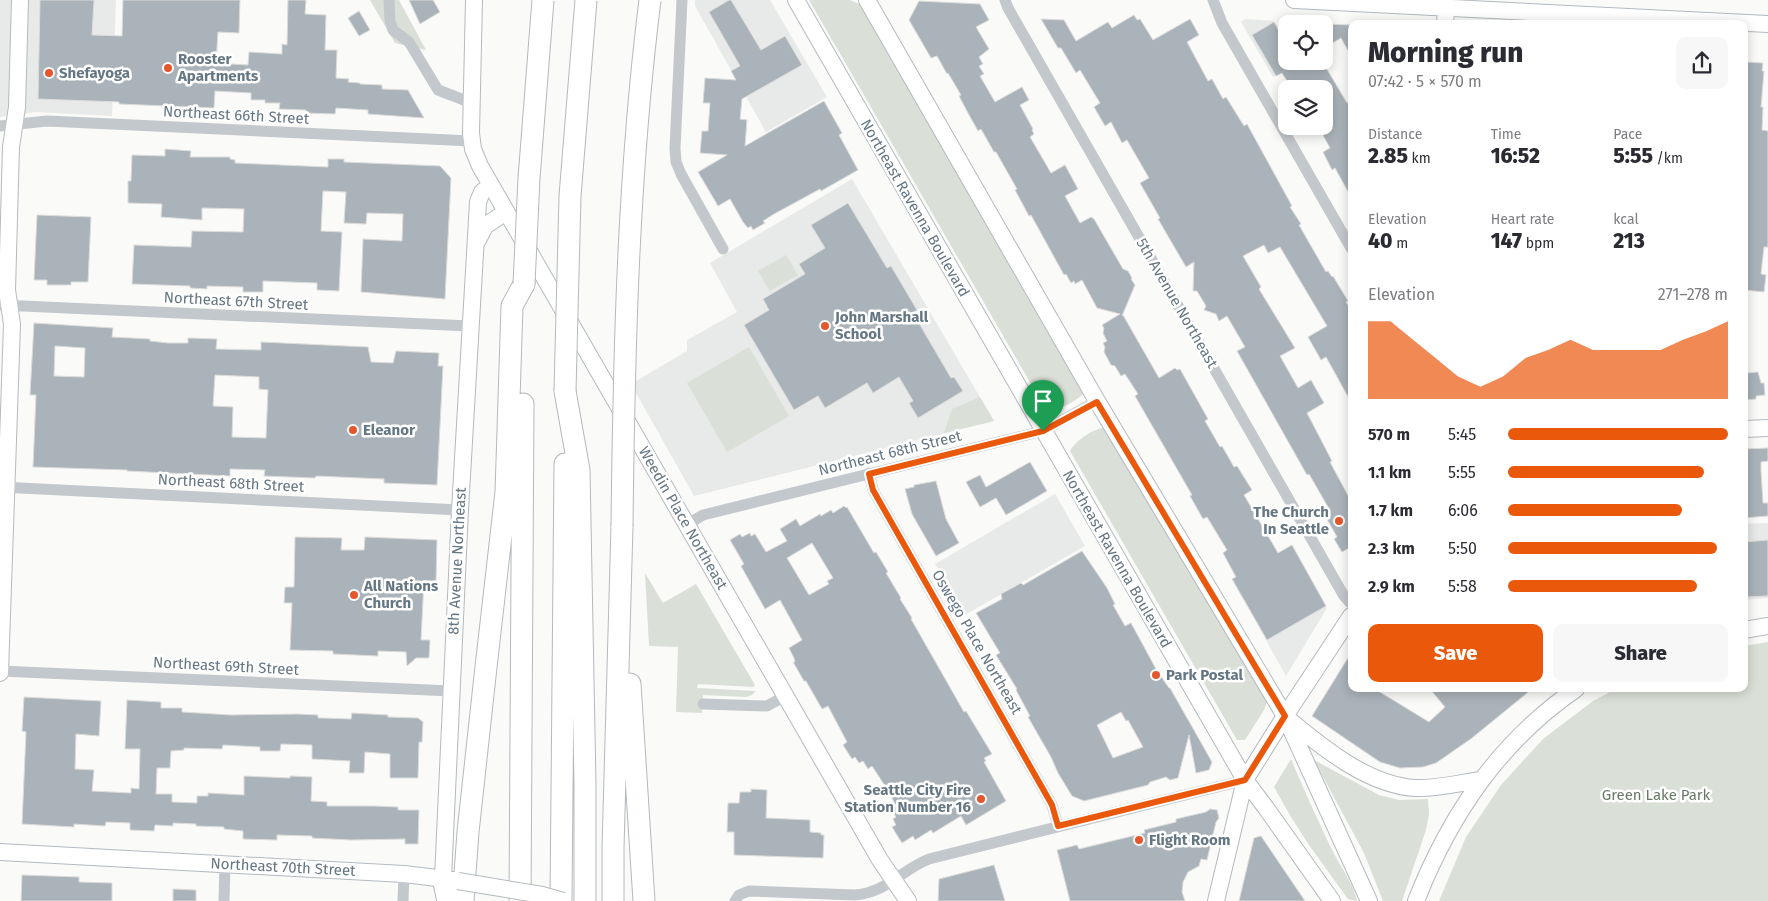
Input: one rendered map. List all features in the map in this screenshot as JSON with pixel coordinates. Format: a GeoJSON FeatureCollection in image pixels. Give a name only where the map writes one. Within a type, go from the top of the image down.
{"type":"FeatureCollection","features":[{"type":"Feature","properties":{"kind":"highway"},"geometry":{"type":"LineString","coordinates":[[520,901],[524,284],[528,178],[543,0]]}},
{"type":"Feature","properties":{"kind":"highway"},"geometry":{"type":"LineString","coordinates":[[562,901],[565,391],[570,205],[586,0]]}},
{"type":"Feature","properties":{"kind":"highway"},"geometry":{"type":"LineString","coordinates":[[613,901],[622,557],[624,380],[629,235],[638,117],[650,0]]}},
{"type":"Feature","properties":{"kind":"highway"},"geometry":{"type":"LineString","coordinates":[[454,890],[486,667],[506,492],[512,306],[524,284]]}},
{"type":"Feature","properties":{"kind":"highway"},"geometry":{"type":"LineString","coordinates":[[565,391],[579,470],[586,901]]}},
{"type":"Feature","properties":{"kind":"highway"},"geometry":{"type":"LineString","coordinates":[[622,557],[644,901]]}},
{"type":"Feature","properties":{"kind":"main road"},"geometry":{"type":"LineString","coordinates":[[0,672],[3,486],[12,324],[5,305],[11,140],[7,125],[16,107],[20,0]]}},
{"type":"Feature","properties":{"kind":"main road"},"geometry":{"type":"LineString","coordinates":[[473,148],[474,0]]}},
{"type":"Feature","properties":{"kind":"main road","name":"Northeast Ravenna Boulevard"},"geometry":{"type":"LineString","coordinates":[[796,0],[1245,780],[1332,901]]}},
{"type":"Feature","properties":{"kind":"main road"},"geometry":{"type":"LineString","coordinates":[[867,0],[1097,402],[1285,716],[1370,901]]}},
{"type":"Feature","properties":{"kind":"main road"},"geometry":{"type":"LineString","coordinates":[[1294,0],[1386,2],[1446,16],[1624,20]]}},
{"type":"Feature","properties":{"kind":"main road"},"geometry":{"type":"LineString","coordinates":[[1748,23],[1768,24]]}},
{"type":"Feature","properties":{"kind":"main road","name":"Weedin Place Northeast"},"geometry":{"type":"LineString","coordinates":[[473,148],[490,185],[686,525],[880,860],[895,880]]}},
{"type":"Feature","properties":{"kind":"main road","name":"8th Avenue Northeast"},"geometry":{"type":"LineString","coordinates":[[454,890],[451,691],[460,510],[479,197],[490,185]]}},
{"type":"Feature","properties":{"kind":"main road","name":"8th Avenue Northeast"},"geometry":{"type":"LineString","coordinates":[[476,244],[485,226],[506,212]]}},
{"type":"Feature","properties":{"kind":"main road"},"geometry":{"type":"LineString","coordinates":[[1748,429],[1768,428]]}},
{"type":"Feature","properties":{"kind":"main road"},"geometry":{"type":"LineString","coordinates":[[1216,901],[1245,780],[1348,621]]}},
{"type":"Feature","properties":{"kind":"main road"},"geometry":{"type":"LineString","coordinates":[[1748,629],[1768,626]]}},
{"type":"Feature","properties":{"kind":"main road"},"geometry":{"type":"LineString","coordinates":[[1416,901],[1428,870],[1455,819],[1481,780],[1500,755],[1524,730],[1572,692]]}},
{"type":"Feature","properties":{"kind":"main road"},"geometry":{"type":"LineString","coordinates":[[1285,716],[1327,751],[1378,779],[1415,788],[1433,788],[1481,780]]}},
{"type":"Feature","properties":{"kind":"main road","name":"Northeast 70th Street"},"geometry":{"type":"LineString","coordinates":[[0,852],[404,874],[454,890],[542,895],[562,901]]}},
{"type":"Feature","properties":{"kind":"main road"},"geometry":{"type":"LineString","coordinates":[[895,880],[908,901]]}},
{"type":"Feature","properties":{"kind":"street"},"geometry":{"type":"LineString","coordinates":[[389,0],[391,26],[397,35],[409,42],[438,90],[472,103]]}},
{"type":"Feature","properties":{"kind":"street"},"geometry":{"type":"LineString","coordinates":[[682,0],[675,148],[676,162],[723,249]]}},
{"type":"Feature","properties":{"kind":"street","name":"5th Avenue Northeast"},"geometry":{"type":"LineString","coordinates":[[1005,0],[1348,601]]}},
{"type":"Feature","properties":{"kind":"street"},"geometry":{"type":"LineString","coordinates":[[1213,0],[1222,23],[1348,243]]}},
{"type":"Feature","properties":{"kind":"street","name":"Northeast 66th Street"},"geometry":{"type":"LineString","coordinates":[[7,125],[47,121],[473,148]]}},
{"type":"Feature","properties":{"kind":"street","name":"Northeast 67th Street"},"geometry":{"type":"LineString","coordinates":[[5,305],[470,326]]}},
{"type":"Feature","properties":{"kind":"street","name":"Northeast 68th Street"},"geometry":{"type":"LineString","coordinates":[[686,525],[703,515],[1043,431],[1097,402]]}},
{"type":"Feature","properties":{"kind":"street","name":"Oswego Place Northeast"},"geometry":{"type":"LineString","coordinates":[[869,474],[873,490],[1052,805],[1058,826]]}},
{"type":"Feature","properties":{"kind":"street","name":"Northeast 68th Street"},"geometry":{"type":"LineString","coordinates":[[3,486],[460,510]]}},
{"type":"Feature","properties":{"kind":"street","name":"Northeast 69th Street"},"geometry":{"type":"LineString","coordinates":[[0,672],[451,691]]}},
{"type":"Feature","properties":{"kind":"street"},"geometry":{"type":"LineString","coordinates":[[703,704],[767,706],[786,696]]}},
{"type":"Feature","properties":{"kind":"street"},"geometry":{"type":"LineString","coordinates":[[737,898],[749,890],[869,894],[895,880],[917,864],[929,859],[1245,780]]}},
{"type":"Feature","properties":{"kind":"street"},"geometry":{"type":"LineString","coordinates":[[224,901],[225,863]]}},
{"type":"Feature","properties":{"kind":"street"},"geometry":{"type":"LineString","coordinates":[[403,901],[404,874]]}},
{"type":"Feature","properties":{"kind":"shaded area"},"geometry":{"type":"Polygon","coordinates":[[[0,0],[116,0],[112,116],[35,112],[0,117],[0,0]]]}},
{"type":"Feature","properties":{"kind":"shaded area"},"geometry":{"type":"Polygon","coordinates":[[[695,0],[770,0],[827,97],[766,132],[695,6],[695,0]]]}},
{"type":"Feature","properties":{"kind":"shaded area"},"geometry":{"type":"Polygon","coordinates":[[[1245,19],[1274,21],[1278,27],[1278,70],[1285,70],[1273,77],[1241,22],[1245,19]]]}},
{"type":"Feature","properties":{"kind":"shaded area","name":"John Marshall School"},"geometry":{"type":"Polygon","coordinates":[[[852,179],[994,421],[694,496],[631,384],[687,351],[687,340],[737,312],[710,263],[852,179]]]}},
{"type":"Feature","properties":{"kind":"shaded area"},"geometry":{"type":"Polygon","coordinates":[[[1055,494],[1085,546],[965,615],[935,564],[1055,494]]]}},
{"type":"Feature","properties":{"kind":"shaded area"},"geometry":{"type":"Polygon","coordinates":[[[1768,523],[1768,598],[1748,600],[1748,524],[1768,523]]]}},
{"type":"Feature","properties":{"kind":"shaded area"},"geometry":{"type":"Polygon","coordinates":[[[1292,545],[1327,608],[1286,676],[1232,579],[1292,545]]]}},
{"type":"Feature","properties":{"kind":"green space"},"geometry":{"type":"Polygon","coordinates":[[[370,0],[399,0],[426,50],[395,43],[370,0]]]}},
{"type":"Feature","properties":{"kind":"green space"},"geometry":{"type":"Polygon","coordinates":[[[809,0],[850,0],[864,6],[1087,390],[1074,401],[1046,410],[809,0]]]}},
{"type":"Feature","properties":{"kind":"green space"},"geometry":{"type":"Polygon","coordinates":[[[786,255],[798,275],[770,291],[758,271],[786,255]]]}},
{"type":"Feature","properties":{"kind":"green space"},"geometry":{"type":"Polygon","coordinates":[[[749,347],[789,416],[727,452],[687,383],[749,347]]]}},
{"type":"Feature","properties":{"kind":"green space"},"geometry":{"type":"Polygon","coordinates":[[[980,397],[994,421],[944,433],[952,409],[980,397]]]}},
{"type":"Feature","properties":{"kind":"green space"},"geometry":{"type":"Polygon","coordinates":[[[1108,427],[1267,702],[1245,740],[1237,740],[1070,451],[1086,435],[1097,429],[1108,427]]]}},
{"type":"Feature","properties":{"kind":"green space"},"geometry":{"type":"Polygon","coordinates":[[[645,573],[663,603],[696,584],[755,685],[753,687],[698,684],[697,688],[756,691],[752,695],[746,697],[703,695],[702,713],[676,712],[678,647],[649,646],[645,573]]]}},
{"type":"Feature","properties":{"kind":"green space","name":"Green Lake Park"},"geometry":{"type":"Polygon","coordinates":[[[1768,642],[1768,901],[1439,901],[1466,837],[1501,785],[1543,739],[1593,701],[1610,692],[1748,692],[1748,645],[1768,642]]]}},
{"type":"Feature","properties":{"kind":"green space"},"geometry":{"type":"Polygon","coordinates":[[[1291,759],[1311,806],[1356,895],[1357,901],[1348,899],[1309,845],[1274,787],[1291,759]]]}},
{"type":"Feature","properties":{"kind":"green space"},"geometry":{"type":"Polygon","coordinates":[[[1314,760],[1379,795],[1399,800],[1428,799],[1429,814],[1426,830],[1402,901],[1383,901],[1364,853],[1314,760]]]}},
{"type":"Feature","properties":{"kind":"building"},"geometry":{"type":"Polygon","coordinates":[[[40,0],[94,0],[92,35],[122,36],[123,0],[240,0],[239,33],[218,32],[216,63],[248,65],[249,52],[282,54],[282,44],[287,45],[288,0],[306,0],[305,14],[326,15],[325,50],[337,50],[336,78],[349,79],[348,82],[360,84],[382,85],[382,89],[408,90],[424,118],[368,114],[368,110],[336,108],[335,114],[306,113],[306,110],[279,109],[280,103],[265,103],[265,100],[251,100],[251,93],[215,91],[214,108],[38,99],[40,0]]]}},
{"type":"Feature","properties":{"kind":"building"},"geometry":{"type":"Polygon","coordinates":[[[409,0],[433,0],[440,12],[420,24],[409,0]]]}},
{"type":"Feature","properties":{"kind":"building"},"geometry":{"type":"Polygon","coordinates":[[[731,0],[761,50],[785,36],[802,65],[742,99],[740,119],[747,120],[745,146],[824,101],[842,133],[839,135],[858,170],[774,214],[763,221],[765,223],[753,230],[751,226],[748,228],[743,222],[730,199],[718,206],[698,172],[727,155],[700,153],[702,131],[708,131],[710,103],[703,103],[705,78],[736,80],[731,71],[740,66],[709,12],[731,0]]]}},
{"type":"Feature","properties":{"kind":"building"},"geometry":{"type":"Polygon","coordinates":[[[919,1],[980,4],[989,20],[976,27],[989,49],[979,57],[983,64],[979,66],[984,74],[980,76],[995,102],[1022,87],[1029,100],[1020,105],[1033,129],[1034,134],[1030,137],[1051,173],[1065,165],[1078,189],[1065,196],[1080,223],[1091,217],[1094,219],[1123,269],[1128,271],[1132,278],[1135,285],[1122,316],[1159,378],[1175,368],[1177,370],[1180,369],[1208,419],[1205,421],[1220,447],[1222,446],[1234,467],[1237,466],[1252,490],[1244,495],[1278,553],[1292,545],[1326,606],[1267,640],[1232,579],[1236,577],[1223,553],[1227,550],[1207,517],[1203,519],[1190,496],[1192,495],[1135,396],[1138,394],[1125,374],[1121,376],[1115,366],[1111,365],[1104,352],[1105,347],[1103,343],[1107,341],[1102,325],[1120,314],[1097,308],[1082,280],[1075,284],[1074,281],[1071,283],[1066,274],[1064,275],[1031,215],[1029,216],[1015,190],[1017,189],[996,152],[994,152],[981,129],[978,131],[948,73],[937,56],[931,58],[909,20],[919,1]]]}},
{"type":"Feature","properties":{"kind":"building"},"geometry":{"type":"Polygon","coordinates":[[[359,11],[370,30],[359,36],[348,18],[359,11]]]}},
{"type":"Feature","properties":{"kind":"building"},"geometry":{"type":"Polygon","coordinates":[[[1134,15],[1137,20],[1140,19],[1153,40],[1190,19],[1199,35],[1187,42],[1208,81],[1212,79],[1223,99],[1226,97],[1244,126],[1247,124],[1292,206],[1290,207],[1301,224],[1299,225],[1326,272],[1328,271],[1333,276],[1348,301],[1346,302],[1348,305],[1348,397],[1326,357],[1321,360],[1308,337],[1327,326],[1280,247],[1268,253],[1264,245],[1243,256],[1261,287],[1259,289],[1295,348],[1280,356],[1298,388],[1311,380],[1324,403],[1307,413],[1348,495],[1348,549],[1342,552],[1334,539],[1337,537],[1323,512],[1328,507],[1309,474],[1307,475],[1237,351],[1245,347],[1227,316],[1219,321],[1216,314],[1204,310],[1206,306],[1197,291],[1193,291],[1194,262],[1186,267],[1158,219],[1160,218],[1140,183],[1149,178],[1127,140],[1122,143],[1111,122],[1105,126],[1094,107],[1100,103],[1080,70],[1076,73],[1061,48],[1058,48],[1041,19],[1064,20],[1076,41],[1108,22],[1112,28],[1134,15]]]}},
{"type":"Feature","properties":{"kind":"building"},"geometry":{"type":"Polygon","coordinates":[[[1274,22],[1278,29],[1278,70],[1327,70],[1348,102],[1348,192],[1335,168],[1332,170],[1323,152],[1330,148],[1323,135],[1333,135],[1333,80],[1286,80],[1282,73],[1276,76],[1252,35],[1274,22]]]}},
{"type":"Feature","properties":{"kind":"building"},"geometry":{"type":"Polygon","coordinates":[[[1333,24],[1348,25],[1348,51],[1341,38],[1333,43],[1333,24]]]}},
{"type":"Feature","properties":{"kind":"building"},"geometry":{"type":"Polygon","coordinates":[[[1748,62],[1763,63],[1762,71],[1764,71],[1761,107],[1763,107],[1762,130],[1768,131],[1768,247],[1764,247],[1761,274],[1766,275],[1764,292],[1748,290],[1748,62]]]}},
{"type":"Feature","properties":{"kind":"building"},"geometry":{"type":"Polygon","coordinates":[[[165,149],[191,151],[190,157],[230,157],[230,159],[235,160],[235,163],[328,167],[328,159],[344,159],[344,162],[440,166],[451,178],[445,299],[361,292],[363,239],[402,241],[403,214],[367,213],[366,224],[344,223],[346,192],[323,191],[321,231],[342,232],[339,291],[317,290],[317,283],[263,281],[263,292],[243,292],[243,287],[207,286],[207,289],[190,288],[190,286],[132,284],[134,245],[191,247],[192,231],[243,232],[244,209],[202,208],[202,220],[161,217],[162,204],[128,203],[128,181],[131,181],[132,155],[165,156],[165,149]]]}},
{"type":"Feature","properties":{"kind":"building"},"geometry":{"type":"Polygon","coordinates":[[[848,203],[887,268],[891,266],[917,310],[913,313],[951,378],[954,377],[963,391],[918,418],[909,403],[913,401],[899,377],[873,393],[867,383],[825,408],[818,396],[794,410],[744,325],[769,310],[763,299],[805,274],[799,264],[825,248],[811,225],[848,203]]]}},
{"type":"Feature","properties":{"kind":"building"},"geometry":{"type":"Polygon","coordinates":[[[37,215],[91,217],[88,282],[71,282],[71,285],[47,285],[47,280],[34,280],[37,215]]]}},
{"type":"Feature","properties":{"kind":"building"},"geometry":{"type":"Polygon","coordinates":[[[34,323],[113,328],[112,337],[150,339],[150,341],[168,343],[188,343],[188,338],[217,339],[216,349],[261,350],[261,342],[368,347],[371,362],[393,363],[396,351],[439,353],[438,366],[443,366],[437,485],[384,483],[384,479],[264,476],[265,470],[230,469],[230,476],[33,467],[36,395],[30,395],[34,323]],[[55,346],[54,376],[84,377],[85,348],[55,346]],[[215,375],[213,406],[233,407],[232,437],[266,438],[268,390],[259,389],[259,377],[215,375]]]}},
{"type":"Feature","properties":{"kind":"building"},"geometry":{"type":"Polygon","coordinates":[[[1758,372],[1761,383],[1764,383],[1765,395],[1748,400],[1748,373],[1758,372]]]}},
{"type":"Feature","properties":{"kind":"building"},"geometry":{"type":"Polygon","coordinates":[[[1768,448],[1768,461],[1761,462],[1761,471],[1763,503],[1768,503],[1768,516],[1748,518],[1748,449],[1768,448]]]}},
{"type":"Feature","properties":{"kind":"building"},"geometry":{"type":"Polygon","coordinates":[[[1030,462],[1047,491],[1006,515],[996,498],[980,507],[966,482],[980,475],[986,487],[1030,462]]]}},
{"type":"Feature","properties":{"kind":"building"},"geometry":{"type":"Polygon","coordinates":[[[936,481],[946,519],[959,543],[936,556],[912,514],[905,489],[914,487],[914,485],[936,481]]]}},
{"type":"Feature","properties":{"kind":"building"},"geometry":{"type":"Polygon","coordinates":[[[844,506],[847,507],[874,553],[876,552],[888,572],[886,573],[900,599],[964,712],[966,711],[992,754],[984,758],[986,761],[984,762],[1006,801],[966,825],[961,816],[933,833],[931,830],[915,840],[913,836],[902,843],[892,827],[896,825],[893,819],[896,817],[891,809],[896,806],[889,792],[872,766],[868,769],[863,761],[859,763],[855,757],[852,759],[843,745],[847,742],[828,706],[822,709],[793,662],[795,662],[794,658],[789,648],[802,640],[780,600],[765,609],[741,566],[744,564],[730,540],[740,534],[742,537],[750,533],[751,536],[755,534],[766,552],[787,541],[780,529],[796,519],[800,526],[820,514],[821,516],[831,510],[833,513],[844,506]],[[812,543],[787,558],[809,595],[829,584],[827,581],[833,578],[812,543]]]}},
{"type":"Feature","properties":{"kind":"building","name":"All Nations Church"},"geometry":{"type":"Polygon","coordinates":[[[295,537],[342,538],[341,550],[364,550],[365,537],[437,540],[436,581],[424,581],[421,640],[430,640],[429,658],[416,658],[407,666],[406,652],[378,651],[378,656],[333,654],[333,651],[290,650],[292,603],[284,603],[285,587],[294,587],[295,537]]]}},
{"type":"Feature","properties":{"kind":"building"},"geometry":{"type":"Polygon","coordinates":[[[1768,540],[1768,596],[1748,597],[1748,542],[1768,540]]]}},
{"type":"Feature","properties":{"kind":"building"},"geometry":{"type":"Polygon","coordinates":[[[1082,551],[1107,588],[1115,604],[1113,605],[1125,626],[1131,623],[1156,669],[1170,688],[1212,762],[1209,770],[1196,773],[1189,735],[1178,778],[1170,780],[1166,777],[1150,782],[1148,785],[1084,801],[1072,796],[1028,717],[1030,716],[1017,689],[996,655],[1000,653],[976,613],[1002,599],[1001,594],[1021,583],[1023,585],[1082,551]],[[1121,712],[1097,725],[1113,758],[1143,747],[1128,720],[1126,721],[1121,712]]]}},
{"type":"Feature","properties":{"kind":"building"},"geometry":{"type":"Polygon","coordinates":[[[1348,658],[1348,692],[1380,692],[1429,722],[1445,707],[1432,692],[1528,692],[1472,738],[1436,763],[1423,767],[1400,768],[1380,762],[1312,716],[1348,658]]]}},
{"type":"Feature","properties":{"kind":"building"},"geometry":{"type":"Polygon","coordinates":[[[24,697],[101,701],[99,736],[76,734],[75,769],[94,770],[92,791],[131,793],[131,788],[139,789],[140,749],[125,749],[127,700],[161,702],[161,708],[182,708],[182,712],[231,715],[297,714],[318,715],[318,718],[351,719],[352,713],[418,718],[423,722],[422,742],[419,742],[418,778],[390,778],[390,754],[365,752],[364,773],[349,773],[350,761],[312,759],[312,745],[281,744],[280,751],[260,751],[260,747],[223,745],[222,749],[184,748],[184,750],[171,751],[170,768],[157,768],[156,794],[172,794],[172,802],[197,803],[197,796],[208,796],[208,793],[244,795],[244,776],[312,777],[311,801],[327,802],[327,806],[398,807],[398,810],[419,810],[418,844],[405,844],[405,839],[351,840],[277,835],[277,840],[243,839],[243,831],[224,829],[224,827],[196,826],[196,824],[173,823],[173,826],[155,825],[154,831],[130,830],[130,823],[106,822],[105,826],[74,824],[74,827],[22,824],[26,732],[22,731],[24,697]]]}},
{"type":"Feature","properties":{"kind":"building"},"geometry":{"type":"Polygon","coordinates":[[[751,789],[767,790],[766,818],[810,820],[810,832],[824,835],[823,858],[734,855],[734,832],[727,832],[728,803],[739,803],[740,792],[751,792],[751,789]]]}},
{"type":"Feature","properties":{"kind":"building"},"geometry":{"type":"Polygon","coordinates":[[[1210,809],[1217,810],[1219,818],[1216,822],[1207,860],[1201,859],[1199,866],[1188,872],[1183,882],[1182,892],[1185,901],[1070,901],[1057,850],[1077,845],[1079,849],[1145,833],[1144,830],[1176,822],[1176,819],[1206,812],[1210,809]]]}},
{"type":"Feature","properties":{"kind":"building"},"geometry":{"type":"Polygon","coordinates":[[[1261,836],[1305,901],[1239,901],[1254,838],[1261,836]]]}},
{"type":"Feature","properties":{"kind":"building"},"geometry":{"type":"Polygon","coordinates":[[[994,865],[1005,901],[938,901],[939,879],[994,865]]]}},
{"type":"Feature","properties":{"kind":"building"},"geometry":{"type":"Polygon","coordinates":[[[22,875],[79,877],[79,882],[112,883],[112,901],[21,901],[22,875]]]}},
{"type":"Feature","properties":{"kind":"building"},"geometry":{"type":"Polygon","coordinates":[[[173,889],[196,890],[196,901],[173,901],[173,889]]]}},
{"type":"Feature","properties":{"kind":"place","name":"Rooster Apartments"},"geometry":{"type":"Point","coordinates":[168,68]}},
{"type":"Feature","properties":{"kind":"place","name":"Shefayoga"},"geometry":{"type":"Point","coordinates":[49,73]}},
{"type":"Feature","properties":{"kind":"place","name":"John Marshall School"},"geometry":{"type":"Point","coordinates":[825,326]}},
{"type":"Feature","properties":{"kind":"place","name":"Eleanor"},"geometry":{"type":"Point","coordinates":[353,430]}},
{"type":"Feature","properties":{"kind":"place","name":"The Church In Seattle"},"geometry":{"type":"Point","coordinates":[1339,521]}},
{"type":"Feature","properties":{"kind":"place","name":"All Nations Church"},"geometry":{"type":"Point","coordinates":[354,595]}},
{"type":"Feature","properties":{"kind":"place","name":"Park Postal"},"geometry":{"type":"Point","coordinates":[1156,675]}},
{"type":"Feature","properties":{"kind":"place","name":"Seattle City Fire Station Number 16"},"geometry":{"type":"Point","coordinates":[981,799]}},
{"type":"Feature","properties":{"kind":"place","name":"Flight Room"},"geometry":{"type":"Point","coordinates":[1139,840]}},
{"type":"Feature","properties":{"kind":"route"},"geometry":{"type":"LineString","coordinates":[[1097,402],[1285,716],[1245,780],[1058,826],[1052,805],[873,490],[869,474],[1043,431],[1097,402]]}}]}
